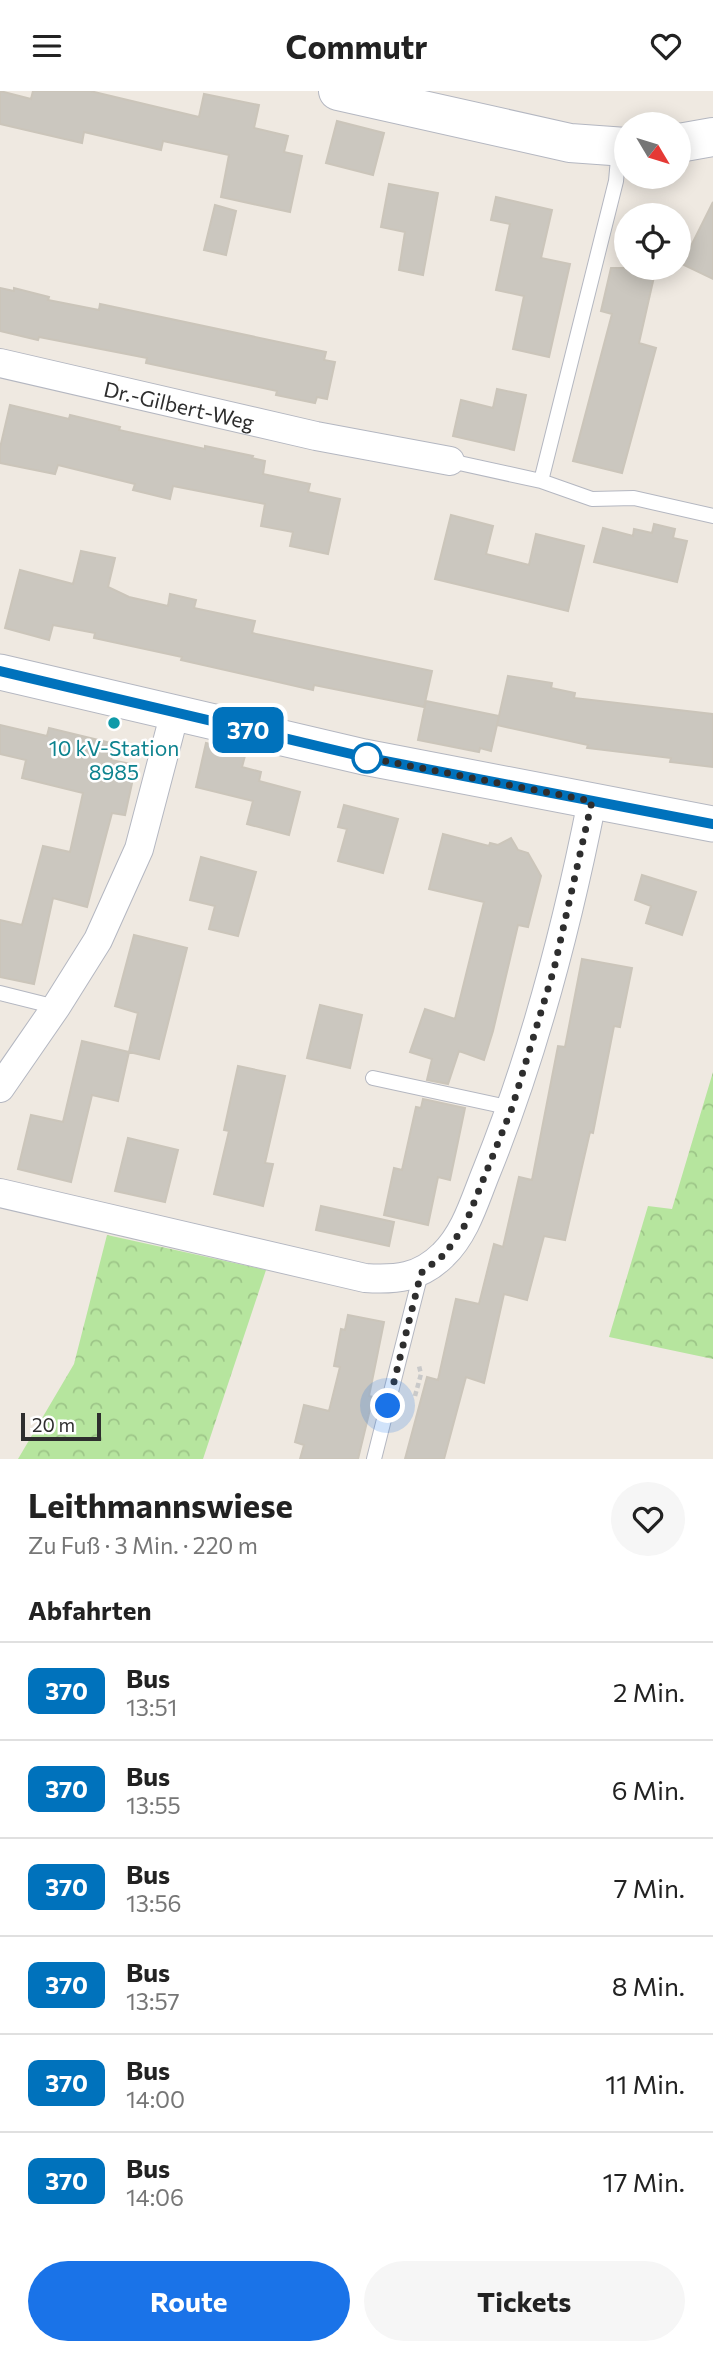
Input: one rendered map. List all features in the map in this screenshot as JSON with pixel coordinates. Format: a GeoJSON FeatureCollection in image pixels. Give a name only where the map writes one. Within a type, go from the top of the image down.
{"type":"FeatureCollection","features":[{"type":"Feature","properties":{"kind":"main road"},"geometry":{"type":"LineString","coordinates":[[338,91],[570,143],[614,146]]}},
{"type":"Feature","properties":{"kind":"main road"},"geometry":{"type":"LineString","coordinates":[[691,141],[713,137]]}},
{"type":"Feature","properties":{"kind":"street","name":"Dr.-Gilbert-Weg"},"geometry":{"type":"LineString","coordinates":[[0,363],[316,436],[357,453],[450,461]]}},
{"type":"Feature","properties":{"kind":"street"},"geometry":{"type":"LineString","coordinates":[[0,671],[364,757],[713,824]]}},
{"type":"Feature","properties":{"kind":"street"},"geometry":{"type":"LineString","coordinates":[[0,1088],[98,940],[139,849],[175,712]]}},
{"type":"Feature","properties":{"kind":"street"},"geometry":{"type":"LineString","coordinates":[[0,1193],[365,1278],[395,1280],[421,1273],[445,1254],[465,1225],[512,1108],[554,969],[592,801]]}},
{"type":"Feature","properties":{"kind":"lane"},"geometry":{"type":"LineString","coordinates":[[541,481],[614,189]]}},
{"type":"Feature","properties":{"kind":"lane"},"geometry":{"type":"LineString","coordinates":[[450,461],[541,481],[592,499],[634,498],[713,516]]}},
{"type":"Feature","properties":{"kind":"lane"},"geometry":{"type":"LineString","coordinates":[[0,993],[56,1007]]}},
{"type":"Feature","properties":{"kind":"lane"},"geometry":{"type":"LineString","coordinates":[[373,1078],[512,1108]]}},
{"type":"Feature","properties":{"kind":"lane"},"geometry":{"type":"LineString","coordinates":[[374,1459],[421,1273]]}},
{"type":"Feature","properties":{"kind":"path"},"geometry":{"type":"LineString","coordinates":[[415,1396],[421,1374],[418,1365]]}},
{"type":"Feature","properties":{"kind":"green space"},"geometry":{"type":"Polygon","coordinates":[[[713,1072],[713,1359],[609,1337],[648,1206],[672,1209],[713,1072]]]}},
{"type":"Feature","properties":{"kind":"green space"},"geometry":{"type":"Polygon","coordinates":[[[107,1235],[266,1270],[203,1459],[18,1459],[74,1364],[107,1235]]]}},
{"type":"Feature","properties":{"kind":"building"},"geometry":{"type":"Polygon","coordinates":[[[0,91],[31,99],[33,91],[90,91],[199,117],[204,94],[259,105],[254,128],[288,136],[284,152],[302,156],[290,212],[221,197],[229,155],[163,141],[161,150],[84,132],[82,143],[0,124],[0,91]]]}},
{"type":"Feature","properties":{"kind":"building"},"geometry":{"type":"Polygon","coordinates":[[[337,121],[384,133],[373,175],[326,163],[337,121]]]}},
{"type":"Feature","properties":{"kind":"building"},"geometry":{"type":"Polygon","coordinates":[[[389,184],[438,193],[423,275],[399,270],[405,232],[381,227],[389,184]]]}},
{"type":"Feature","properties":{"kind":"building"},"geometry":{"type":"Polygon","coordinates":[[[496,197],[552,210],[541,258],[570,264],[549,357],[513,349],[524,296],[496,290],[510,224],[491,220],[496,197]]]}},
{"type":"Feature","properties":{"kind":"building"},"geometry":{"type":"Polygon","coordinates":[[[713,202],[713,279],[691,268],[691,246],[713,202]]]}},
{"type":"Feature","properties":{"kind":"building"},"geometry":{"type":"Polygon","coordinates":[[[215,205],[236,211],[226,255],[204,250],[215,205]]]}},
{"type":"Feature","properties":{"kind":"building"},"geometry":{"type":"Polygon","coordinates":[[[611,268],[614,268],[614,280],[653,280],[639,343],[656,348],[622,473],[573,461],[612,314],[601,311],[611,268]]]}},
{"type":"Feature","properties":{"kind":"building"},"geometry":{"type":"Polygon","coordinates":[[[0,288],[14,291],[14,288],[49,297],[48,300],[99,310],[100,304],[326,352],[324,360],[335,362],[327,399],[317,397],[315,403],[276,395],[277,391],[146,363],[147,358],[0,331],[0,288]]]}},
{"type":"Feature","properties":{"kind":"building"},"geometry":{"type":"Polygon","coordinates":[[[497,389],[526,395],[514,450],[453,436],[461,400],[493,408],[497,389]]]}},
{"type":"Feature","properties":{"kind":"building"},"geometry":{"type":"Polygon","coordinates":[[[10,405],[69,419],[70,415],[120,427],[119,430],[205,449],[205,446],[253,456],[252,458],[265,461],[263,474],[310,484],[308,492],[340,499],[328,554],[290,546],[293,532],[261,526],[265,504],[173,486],[170,499],[133,490],[135,484],[58,465],[55,474],[0,463],[0,448],[10,405]]]}},
{"type":"Feature","properties":{"kind":"building"},"geometry":{"type":"Polygon","coordinates":[[[451,515],[493,526],[486,554],[529,565],[536,534],[584,546],[568,611],[435,579],[451,515]]]}},
{"type":"Feature","properties":{"kind":"building"},"geometry":{"type":"Polygon","coordinates":[[[654,524],[675,529],[673,538],[687,541],[677,582],[594,562],[603,528],[633,536],[634,529],[652,533],[654,524]]]}},
{"type":"Feature","properties":{"kind":"building"},"geometry":{"type":"Polygon","coordinates":[[[81,551],[115,558],[108,587],[129,597],[168,606],[170,594],[196,600],[194,608],[255,621],[252,633],[432,671],[424,707],[314,685],[313,690],[181,660],[182,657],[94,638],[95,633],[53,625],[49,640],[5,628],[20,570],[73,584],[81,551]]]}},
{"type":"Feature","properties":{"kind":"building"},"geometry":{"type":"Polygon","coordinates":[[[508,676],[552,683],[551,688],[575,693],[574,698],[713,714],[713,767],[670,762],[671,758],[587,748],[588,745],[497,725],[508,676]]]}},
{"type":"Feature","properties":{"kind":"building"},"geometry":{"type":"Polygon","coordinates":[[[426,701],[499,716],[491,751],[480,748],[479,752],[418,740],[426,701]]]}},
{"type":"Feature","properties":{"kind":"building"},"geometry":{"type":"Polygon","coordinates":[[[0,725],[47,736],[49,728],[115,744],[111,760],[136,765],[125,815],[112,813],[87,907],[53,898],[34,984],[0,977],[0,920],[22,925],[43,846],[70,852],[83,793],[22,778],[26,760],[0,754],[0,725]]]}},
{"type":"Feature","properties":{"kind":"building"},"geometry":{"type":"Polygon","coordinates":[[[206,743],[246,752],[242,767],[261,772],[259,781],[300,792],[289,835],[247,824],[253,801],[196,787],[206,743]]]}},
{"type":"Feature","properties":{"kind":"building"},"geometry":{"type":"Polygon","coordinates":[[[344,805],[398,819],[383,873],[338,861],[347,829],[338,827],[344,805]]]}},
{"type":"Feature","properties":{"kind":"building"},"geometry":{"type":"Polygon","coordinates":[[[443,834],[489,846],[490,843],[498,845],[511,838],[518,850],[528,853],[541,876],[528,927],[518,925],[484,1060],[459,1051],[448,1084],[427,1080],[432,1059],[410,1052],[425,1009],[455,1019],[484,902],[429,889],[443,834]]]}},
{"type":"Feature","properties":{"kind":"building"},"geometry":{"type":"Polygon","coordinates":[[[201,857],[256,872],[238,936],[209,929],[215,906],[190,900],[201,857]]]}},
{"type":"Feature","properties":{"kind":"building"},"geometry":{"type":"Polygon","coordinates":[[[642,875],[696,892],[682,935],[646,923],[651,906],[635,900],[642,875]]]}},
{"type":"Feature","properties":{"kind":"building"},"geometry":{"type":"Polygon","coordinates":[[[134,935],[187,948],[159,1059],[129,1052],[138,1013],[115,1006],[134,935]]]}},
{"type":"Feature","properties":{"kind":"building"},"geometry":{"type":"Polygon","coordinates":[[[582,959],[632,968],[620,1027],[614,1026],[593,1133],[590,1132],[565,1240],[544,1236],[527,1300],[504,1294],[484,1383],[466,1377],[444,1459],[405,1459],[427,1377],[438,1380],[456,1299],[479,1304],[494,1244],[503,1247],[519,1177],[532,1180],[558,1046],[565,1047],[582,959]]]}},
{"type":"Feature","properties":{"kind":"building"},"geometry":{"type":"Polygon","coordinates":[[[320,1005],[362,1015],[350,1068],[307,1058],[320,1005]]]}},
{"type":"Feature","properties":{"kind":"building"},"geometry":{"type":"Polygon","coordinates":[[[82,1041],[129,1052],[118,1101],[92,1095],[71,1182],[18,1169],[31,1115],[63,1122],[82,1041]]]}},
{"type":"Feature","properties":{"kind":"building"},"geometry":{"type":"Polygon","coordinates":[[[238,1066],[285,1076],[265,1163],[273,1164],[263,1206],[214,1194],[229,1131],[224,1130],[238,1066]]]}},
{"type":"Feature","properties":{"kind":"building"},"geometry":{"type":"Polygon","coordinates":[[[423,1099],[465,1108],[450,1180],[438,1177],[428,1225],[384,1215],[394,1168],[402,1170],[416,1107],[421,1108],[423,1099]]]}},
{"type":"Feature","properties":{"kind":"building"},"geometry":{"type":"Polygon","coordinates":[[[128,1138],[178,1150],[165,1202],[115,1191],[128,1138]]]}},
{"type":"Feature","properties":{"kind":"building"},"geometry":{"type":"Polygon","coordinates":[[[321,1206],[394,1222],[389,1246],[316,1230],[321,1206]]]}},
{"type":"Feature","properties":{"kind":"building"},"geometry":{"type":"Polygon","coordinates":[[[348,1315],[384,1322],[369,1396],[373,1397],[358,1459],[300,1459],[304,1445],[295,1442],[304,1405],[329,1411],[340,1367],[334,1366],[341,1329],[345,1330],[348,1315]]]}},
{"type":"Feature","properties":{"kind":"bus line","name":"370"},"geometry":{"type":"LineString","coordinates":[[0,671],[364,757],[713,824]]}},
{"type":"Feature","properties":{"kind":"place","name":"10 kV-Station 8985"},"geometry":{"type":"Point","coordinates":[114,723]}},
{"type":"Feature","properties":{"kind":"route"},"geometry":{"type":"LineString","coordinates":[[367,758],[364,757],[592,801],[554,969],[512,1108],[465,1225],[445,1254],[421,1273],[388,1406]]}}]}
